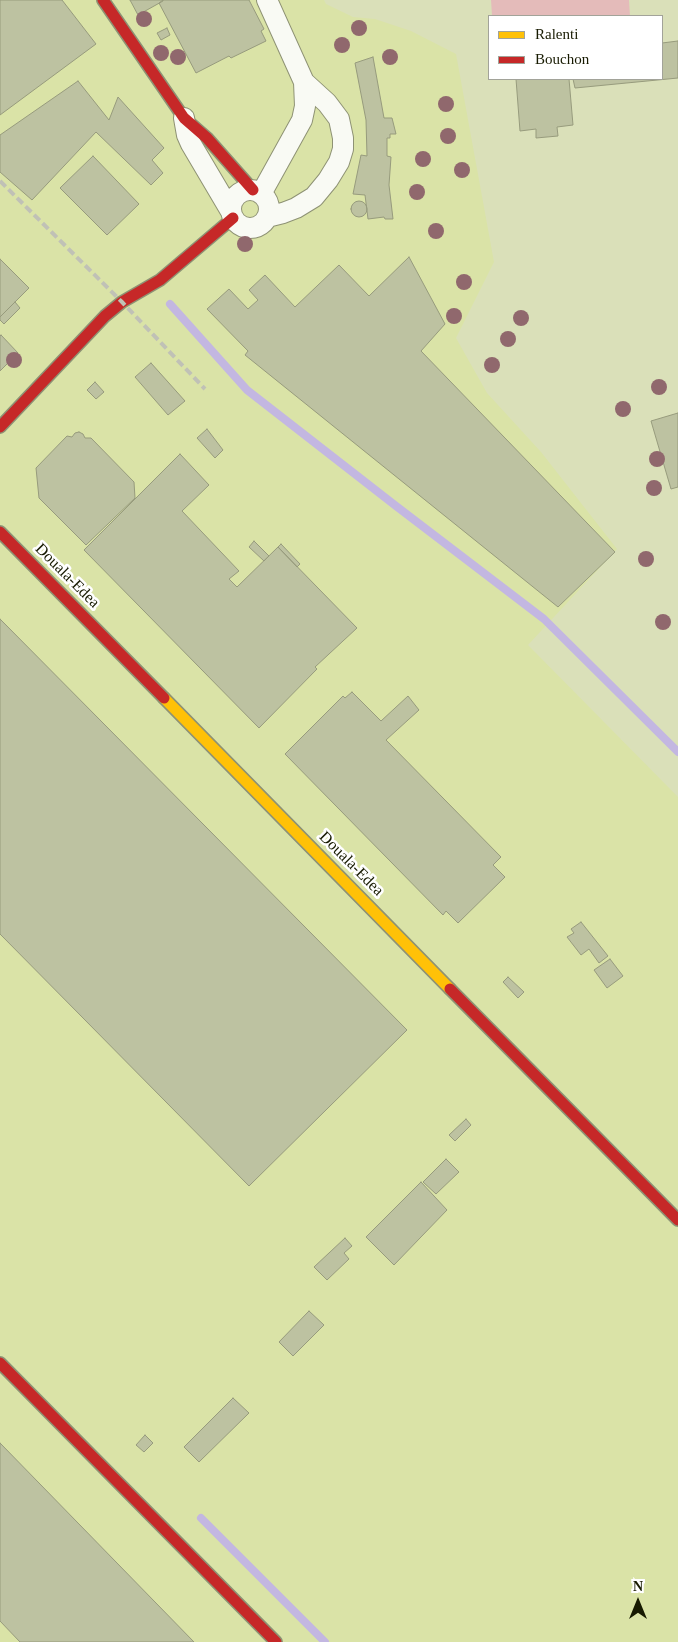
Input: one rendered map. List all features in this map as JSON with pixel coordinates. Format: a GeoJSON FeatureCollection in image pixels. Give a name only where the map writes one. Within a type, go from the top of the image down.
{"type":"FeatureCollection","features":[{"type":"Feature","properties":{"kind":"main road"},"geometry":{"type":"LineString","coordinates":[[103,0],[184,118],[207,138],[257,192]]}},
{"type":"Feature","properties":{"kind":"main road"},"geometry":{"type":"LineString","coordinates":[[0,427],[105,316],[122,302],[160,280],[231,214]]}},
{"type":"Feature","properties":{"kind":"main road","name":"Douala-Edea"},"geometry":{"type":"LineString","coordinates":[[0,532],[678,1220]]}},
{"type":"Feature","properties":{"kind":"main road"},"geometry":{"type":"LineString","coordinates":[[0,1363],[276,1642]]}},
{"type":"Feature","properties":{"kind":"street"},"geometry":{"type":"LineString","coordinates":[[257,192],[302,120],[305,106],[304,82],[267,0]]}},
{"type":"Feature","properties":{"kind":"street"},"geometry":{"type":"LineString","coordinates":[[267,217],[296,208],[314,197],[339,162],[343,138],[339,119],[327,103],[304,82]]}},
{"type":"Feature","properties":{"kind":"street"},"geometry":{"type":"LineString","coordinates":[[184,118],[187,135],[191,144],[231,214],[238,224],[246,228],[262,223],[267,217],[269,208],[266,200],[257,192],[245,190],[237,194],[232,201],[231,214]]}},
{"type":"Feature","properties":{"kind":"shaded area"},"geometry":{"type":"Polygon","coordinates":[[[0,0],[324,0],[326,4],[353,17],[375,19],[411,31],[456,54],[494,262],[456,338],[487,393],[541,452],[617,549],[528,645],[678,797],[678,1642],[0,1642],[0,0]]]}},
{"type":"Feature","properties":{"kind":"shaded area"},"geometry":{"type":"Polygon","coordinates":[[[491,0],[629,0],[630,15],[492,15],[491,0]]]}},
{"type":"Feature","properties":{"kind":"building"},"geometry":{"type":"Polygon","coordinates":[[[0,0],[62,0],[96,44],[0,115],[0,0]]]}},
{"type":"Feature","properties":{"kind":"building"},"geometry":{"type":"Polygon","coordinates":[[[130,0],[163,0],[163,1],[138,15],[130,0]]]}},
{"type":"Feature","properties":{"kind":"building"},"geometry":{"type":"Polygon","coordinates":[[[163,0],[249,0],[264,29],[261,31],[266,41],[231,58],[229,56],[196,73],[159,3],[163,0]]]}},
{"type":"Feature","properties":{"kind":"building"},"geometry":{"type":"Polygon","coordinates":[[[167,28],[170,35],[161,40],[157,33],[167,28]]]}},
{"type":"Feature","properties":{"kind":"building"},"geometry":{"type":"Polygon","coordinates":[[[678,41],[678,78],[663,79],[663,43],[678,41]]]}},
{"type":"Feature","properties":{"kind":"building"},"geometry":{"type":"Polygon","coordinates":[[[373,57],[384,118],[392,118],[396,134],[390,134],[390,138],[387,138],[387,156],[391,157],[389,185],[393,219],[385,219],[384,217],[368,219],[365,195],[353,194],[361,155],[367,156],[366,120],[355,63],[373,57]]]}},
{"type":"Feature","properties":{"kind":"building"},"geometry":{"type":"Polygon","coordinates":[[[516,80],[569,80],[573,125],[557,127],[558,136],[536,138],[536,129],[520,131],[516,80]]]}},
{"type":"Feature","properties":{"kind":"building"},"geometry":{"type":"Polygon","coordinates":[[[573,80],[657,80],[575,88],[573,80]]]}},
{"type":"Feature","properties":{"kind":"building"},"geometry":{"type":"Polygon","coordinates":[[[78,81],[109,120],[118,97],[164,148],[152,160],[163,173],[151,185],[96,132],[32,200],[0,172],[0,135],[78,81]]]}},
{"type":"Feature","properties":{"kind":"building"},"geometry":{"type":"Polygon","coordinates":[[[93,156],[139,204],[107,235],[60,188],[93,156]]]}},
{"type":"Feature","properties":{"kind":"building"},"geometry":{"type":"Polygon","coordinates":[[[356,201],[362,201],[367,206],[365,215],[356,217],[351,212],[351,206],[356,201]]]}},
{"type":"Feature","properties":{"kind":"building"},"geometry":{"type":"Polygon","coordinates":[[[409,257],[445,324],[421,351],[615,552],[558,607],[245,355],[248,351],[207,309],[229,289],[248,309],[258,300],[249,290],[265,275],[295,307],[339,265],[369,296],[409,257]]]}},
{"type":"Feature","properties":{"kind":"building"},"geometry":{"type":"Polygon","coordinates":[[[0,259],[29,288],[0,317],[0,259]]]}},
{"type":"Feature","properties":{"kind":"building"},"geometry":{"type":"Polygon","coordinates":[[[15,302],[20,308],[4,324],[0,317],[15,302]]]}},
{"type":"Feature","properties":{"kind":"building"},"geometry":{"type":"Polygon","coordinates":[[[0,336],[18,353],[0,371],[0,336]]]}},
{"type":"Feature","properties":{"kind":"building"},"geometry":{"type":"Polygon","coordinates":[[[151,363],[185,401],[168,415],[135,377],[151,363]]]}},
{"type":"Feature","properties":{"kind":"building"},"geometry":{"type":"Polygon","coordinates":[[[95,382],[104,392],[96,399],[87,390],[95,382]]]}},
{"type":"Feature","properties":{"kind":"building"},"geometry":{"type":"Polygon","coordinates":[[[678,413],[678,487],[671,489],[651,421],[678,413]]]}},
{"type":"Feature","properties":{"kind":"building"},"geometry":{"type":"Polygon","coordinates":[[[207,429],[223,450],[215,458],[197,438],[207,429]]]}},
{"type":"Feature","properties":{"kind":"building"},"geometry":{"type":"Polygon","coordinates":[[[79,432],[85,438],[91,438],[134,482],[135,498],[86,545],[39,498],[36,468],[67,436],[72,437],[75,433],[79,432]]]}},
{"type":"Feature","properties":{"kind":"building"},"geometry":{"type":"Polygon","coordinates":[[[180,454],[209,485],[182,511],[239,571],[229,579],[237,587],[278,547],[357,628],[315,667],[317,669],[259,728],[84,550],[180,454]]]}},
{"type":"Feature","properties":{"kind":"building"},"geometry":{"type":"Polygon","coordinates":[[[254,541],[269,556],[264,561],[249,547],[254,541]]]}},
{"type":"Feature","properties":{"kind":"building"},"geometry":{"type":"Polygon","coordinates":[[[281,544],[300,564],[297,567],[278,547],[281,544]]]}},
{"type":"Feature","properties":{"kind":"building"},"geometry":{"type":"Polygon","coordinates":[[[0,619],[407,1030],[249,1186],[0,934],[0,619]]]}},
{"type":"Feature","properties":{"kind":"building"},"geometry":{"type":"Polygon","coordinates":[[[352,692],[381,721],[408,696],[419,710],[386,740],[501,857],[493,865],[505,877],[458,923],[446,911],[443,915],[285,754],[343,696],[345,698],[352,692]]]}},
{"type":"Feature","properties":{"kind":"building"},"geometry":{"type":"Polygon","coordinates":[[[581,922],[608,956],[599,963],[589,949],[581,955],[567,937],[574,933],[571,929],[581,922]]]}},
{"type":"Feature","properties":{"kind":"building"},"geometry":{"type":"Polygon","coordinates":[[[610,959],[623,976],[607,988],[594,970],[610,959]]]}},
{"type":"Feature","properties":{"kind":"building"},"geometry":{"type":"Polygon","coordinates":[[[508,977],[524,992],[518,998],[503,982],[508,977]]]}},
{"type":"Feature","properties":{"kind":"building"},"geometry":{"type":"Polygon","coordinates":[[[466,1119],[471,1125],[455,1141],[449,1135],[466,1119]]]}},
{"type":"Feature","properties":{"kind":"building"},"geometry":{"type":"Polygon","coordinates":[[[446,1159],[459,1172],[436,1194],[423,1182],[446,1159]]]}},
{"type":"Feature","properties":{"kind":"building"},"geometry":{"type":"Polygon","coordinates":[[[421,1182],[447,1210],[394,1265],[366,1237],[421,1182]]]}},
{"type":"Feature","properties":{"kind":"building"},"geometry":{"type":"Polygon","coordinates":[[[345,1238],[352,1246],[344,1253],[349,1259],[327,1280],[314,1267],[345,1238]]]}},
{"type":"Feature","properties":{"kind":"building"},"geometry":{"type":"Polygon","coordinates":[[[309,1311],[324,1325],[293,1356],[279,1342],[309,1311]]]}},
{"type":"Feature","properties":{"kind":"building"},"geometry":{"type":"Polygon","coordinates":[[[233,1398],[249,1413],[199,1462],[184,1447],[233,1398]]]}},
{"type":"Feature","properties":{"kind":"building"},"geometry":{"type":"Polygon","coordinates":[[[145,1435],[153,1443],[144,1452],[136,1445],[145,1435]]]}},
{"type":"Feature","properties":{"kind":"building"},"geometry":{"type":"Polygon","coordinates":[[[0,1443],[194,1642],[20,1642],[0,1621],[0,1443]]]}},
{"type":"Feature","properties":{"kind":"waterway"},"geometry":{"type":"LineString","coordinates":[[170,304],[247,390],[544,619],[678,752]]}},
{"type":"Feature","properties":{"kind":"waterway"},"geometry":{"type":"LineString","coordinates":[[201,1518],[325,1642]]}},
{"type":"Feature","properties":{"kind":"railway"},"geometry":{"type":"LineString","coordinates":[[0,181],[122,302],[205,389]]}},
{"type":"Feature","properties":{"kind":"traffic: slow"},"geometry":{"type":"LineString","coordinates":[[164,698],[450,989]]}},
{"type":"Feature","properties":{"kind":"traffic: jam"},"geometry":{"type":"LineString","coordinates":[[103,0],[184,118],[207,138],[253,190]]}},
{"type":"Feature","properties":{"kind":"traffic: jam"},"geometry":{"type":"LineString","coordinates":[[0,427],[105,316],[122,302],[160,280],[233,218]]}},
{"type":"Feature","properties":{"kind":"traffic: jam"},"geometry":{"type":"LineString","coordinates":[[0,532],[164,698]]}},
{"type":"Feature","properties":{"kind":"traffic: jam"},"geometry":{"type":"LineString","coordinates":[[450,989],[678,1220]]}},
{"type":"Feature","properties":{"kind":"traffic: jam"},"geometry":{"type":"LineString","coordinates":[[0,1363],[276,1642]]}}]}
